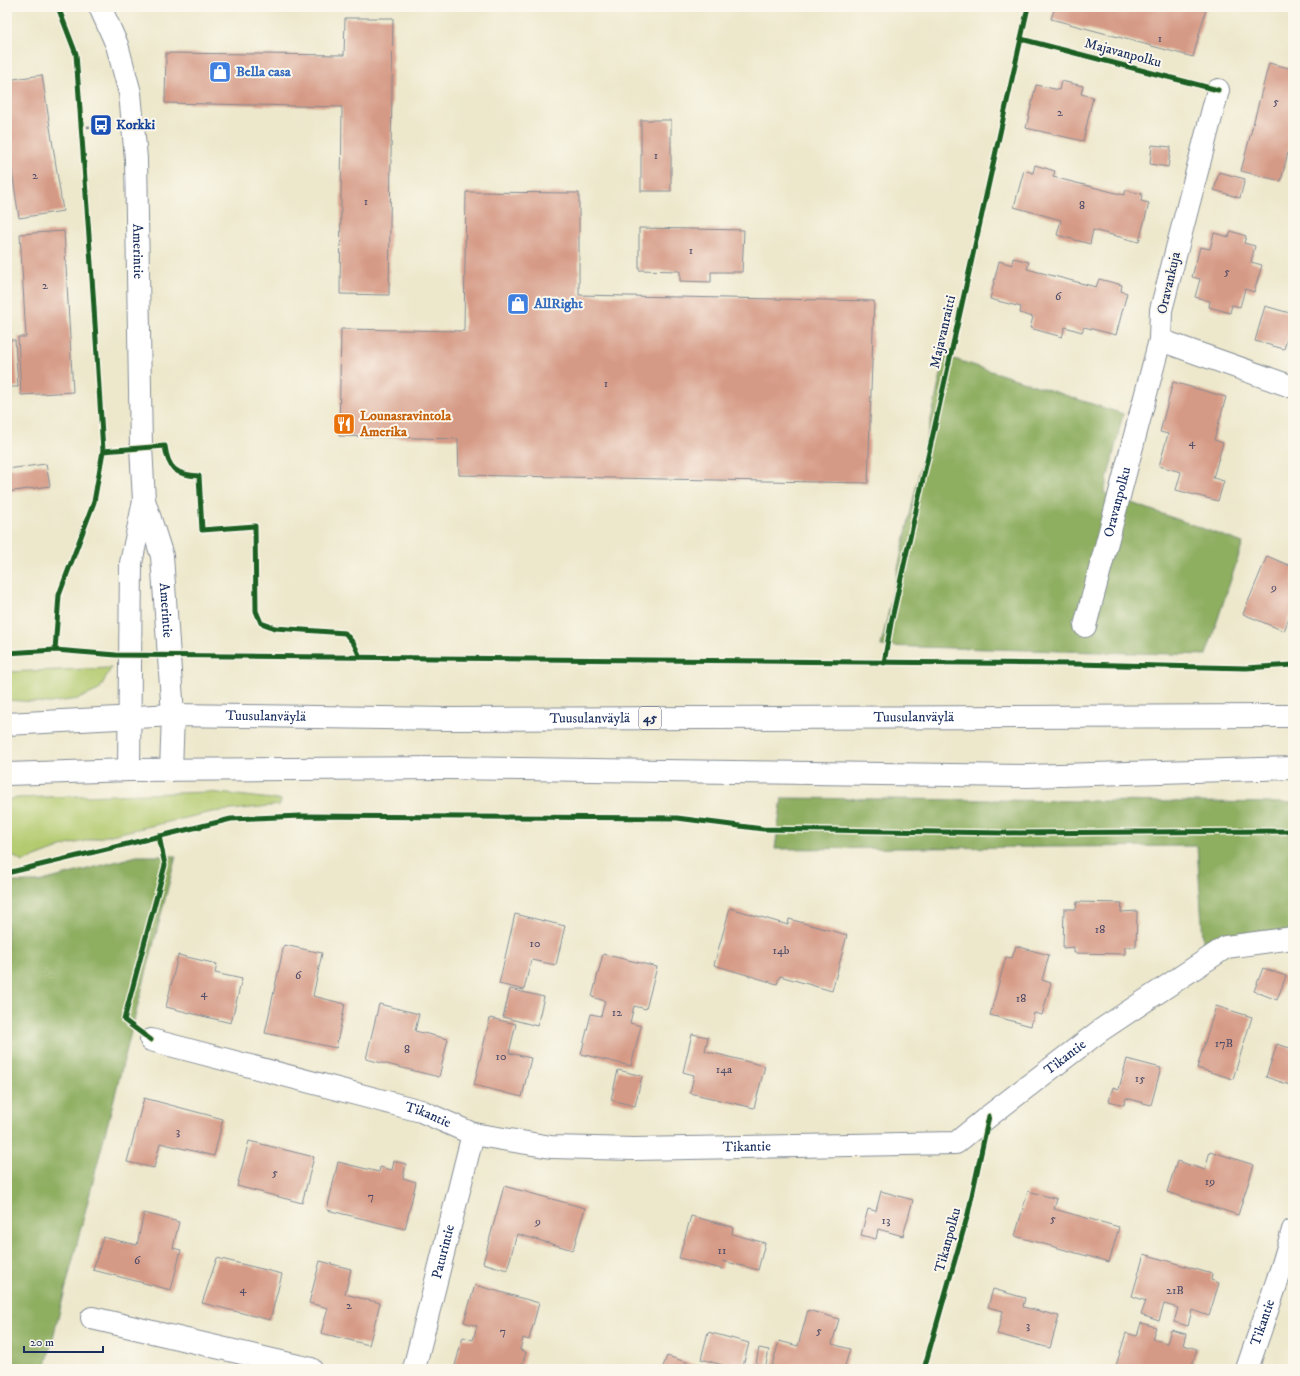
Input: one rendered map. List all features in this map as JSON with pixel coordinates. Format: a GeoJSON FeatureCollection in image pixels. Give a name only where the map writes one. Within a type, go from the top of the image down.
{"type":"FeatureCollection","features":[{"type":"Feature","properties":{"kind":"street","name":"Amerintie"},"geometry":{"type":"LineString","coordinates":[[100,7],[117,45],[130,93],[136,159],[141,447],[144,500],[162,556],[173,716],[171,770]]}},
{"type":"Feature","properties":{"kind":"street","name":"Oravankuja"},"geometry":{"type":"LineString","coordinates":[[1160,340],[1161,310],[1218,90]]}},
{"type":"Feature","properties":{"kind":"street"},"geometry":{"type":"LineString","coordinates":[[1160,340],[1293,387]]}},
{"type":"Feature","properties":{"kind":"street","name":"Oravanpolku"},"geometry":{"type":"LineString","coordinates":[[1085,626],[1160,340]]}},
{"type":"Feature","properties":{"kind":"street","name":"Amerintie"},"geometry":{"type":"LineString","coordinates":[[128,770],[130,718],[131,563],[144,500]]}},
{"type":"Feature","properties":{"kind":"street","name":"Tuusulanväylä"},"geometry":{"type":"LineString","coordinates":[[7,724],[173,716],[456,719],[1293,716]]}},
{"type":"Feature","properties":{"kind":"street"},"geometry":{"type":"LineString","coordinates":[[7,774],[128,770],[449,768],[1027,776],[1293,768]]}},
{"type":"Feature","properties":{"kind":"street","name":"Tikantie"},"geometry":{"type":"LineString","coordinates":[[151,1040],[421,1111],[473,1134],[551,1147],[634,1149],[956,1143],[1101,1030],[1226,947],[1293,938]]}},
{"type":"Feature","properties":{"kind":"street","name":"Paturintie"},"geometry":{"type":"LineString","coordinates":[[414,1369],[473,1134]]}},
{"type":"Feature","properties":{"kind":"street","name":"Tikantie"},"geometry":{"type":"LineString","coordinates":[[1247,1369],[1293,1230]]}},
{"type":"Feature","properties":{"kind":"street"},"geometry":{"type":"LineString","coordinates":[[92,1318],[310,1369]]}},
{"type":"Feature","properties":{"kind":"path"},"geometry":{"type":"LineString","coordinates":[[80,120],[81,136]]}},
{"type":"Feature","properties":{"kind":"path"},"geometry":{"type":"LineString","coordinates":[[81,128],[100,125]]}},
{"type":"Feature","properties":{"kind":"green space"},"geometry":{"type":"Polygon","coordinates":[[[945,356],[1123,414],[1104,493],[1243,543],[1206,655],[881,646],[945,356]]]}},
{"type":"Feature","properties":{"kind":"green space"},"geometry":{"type":"Polygon","coordinates":[[[111,668],[99,690],[78,699],[49,703],[7,700],[7,672],[111,668]]]}},
{"type":"Feature","properties":{"kind":"green space"},"geometry":{"type":"Polygon","coordinates":[[[209,792],[281,800],[280,805],[212,812],[67,845],[22,862],[7,852],[7,800],[17,798],[209,792]]]}},
{"type":"Feature","properties":{"kind":"green space"},"geometry":{"type":"Polygon","coordinates":[[[782,798],[1293,803],[1293,932],[1204,955],[1197,846],[775,849],[782,798]]]}},
{"type":"Feature","properties":{"kind":"green space"},"geometry":{"type":"Polygon","coordinates":[[[137,856],[176,856],[45,1369],[7,1369],[7,882],[39,882],[137,856]]]}},
{"type":"Feature","properties":{"kind":"building"},"geometry":{"type":"Polygon","coordinates":[[[1055,7],[1201,7],[1206,9],[1193,57],[1051,19],[1055,7]]]}},
{"type":"Feature","properties":{"kind":"building"},"geometry":{"type":"Polygon","coordinates":[[[345,18],[393,18],[389,295],[340,294],[342,107],[165,103],[166,53],[344,55],[345,18]]]}},
{"type":"Feature","properties":{"kind":"building"},"geometry":{"type":"Polygon","coordinates":[[[1269,63],[1293,69],[1293,132],[1281,181],[1241,171],[1269,63]]]}},
{"type":"Feature","properties":{"kind":"building"},"geometry":{"type":"Polygon","coordinates":[[[42,75],[63,211],[19,218],[7,138],[7,80],[42,75]]]}},
{"type":"Feature","properties":{"kind":"building"},"geometry":{"type":"Polygon","coordinates":[[[1061,81],[1083,86],[1081,94],[1093,97],[1083,141],[1026,128],[1036,85],[1059,90],[1061,81]]]}},
{"type":"Feature","properties":{"kind":"building"},"geometry":{"type":"Polygon","coordinates":[[[641,120],[671,120],[671,191],[641,191],[641,120]]]}},
{"type":"Feature","properties":{"kind":"building"},"geometry":{"type":"Polygon","coordinates":[[[1152,145],[1171,147],[1168,167],[1150,164],[1152,145]]]}},
{"type":"Feature","properties":{"kind":"building"},"geometry":{"type":"Polygon","coordinates":[[[1035,165],[1055,171],[1053,177],[1124,195],[1126,190],[1142,194],[1141,201],[1149,203],[1139,242],[1093,230],[1090,244],[1057,235],[1061,220],[1014,207],[1024,170],[1033,173],[1035,165]]]}},
{"type":"Feature","properties":{"kind":"building"},"geometry":{"type":"Polygon","coordinates":[[[1219,172],[1245,179],[1240,198],[1214,190],[1219,172]]]}},
{"type":"Feature","properties":{"kind":"building"},"geometry":{"type":"Polygon","coordinates":[[[466,192],[579,193],[579,295],[874,301],[868,483],[459,475],[458,439],[339,436],[341,329],[464,331],[466,192]]]}},
{"type":"Feature","properties":{"kind":"building"},"geometry":{"type":"Polygon","coordinates":[[[639,228],[744,230],[742,272],[711,272],[711,282],[680,281],[680,271],[639,270],[639,228]]]}},
{"type":"Feature","properties":{"kind":"building"},"geometry":{"type":"Polygon","coordinates":[[[64,231],[73,392],[21,395],[18,337],[26,337],[20,234],[64,231]]]}},
{"type":"Feature","properties":{"kind":"building"},"geometry":{"type":"Polygon","coordinates":[[[1231,231],[1246,236],[1244,243],[1255,246],[1251,262],[1262,265],[1254,292],[1245,289],[1240,307],[1232,305],[1230,313],[1209,307],[1210,301],[1195,297],[1200,279],[1192,277],[1200,247],[1210,249],[1214,233],[1229,237],[1231,231]]]}},
{"type":"Feature","properties":{"kind":"building"},"geometry":{"type":"Polygon","coordinates":[[[1013,258],[1029,262],[1027,269],[1096,287],[1099,279],[1122,285],[1121,291],[1127,293],[1116,335],[1084,327],[1082,332],[1065,327],[1062,337],[1030,328],[1033,317],[1020,313],[1021,307],[990,299],[999,261],[1012,265],[1013,258]]]}},
{"type":"Feature","properties":{"kind":"building"},"geometry":{"type":"Polygon","coordinates":[[[1265,306],[1293,314],[1293,320],[1284,349],[1255,341],[1265,306]]]}},
{"type":"Feature","properties":{"kind":"building"},"geometry":{"type":"Polygon","coordinates":[[[7,340],[15,340],[18,387],[7,387],[7,340]]]}},
{"type":"Feature","properties":{"kind":"building"},"geometry":{"type":"Polygon","coordinates":[[[1173,382],[1226,397],[1214,440],[1223,443],[1213,478],[1224,481],[1218,501],[1176,490],[1181,472],[1159,466],[1168,434],[1160,432],[1173,382]]]}},
{"type":"Feature","properties":{"kind":"building"},"geometry":{"type":"Polygon","coordinates":[[[46,464],[50,486],[7,492],[7,469],[46,464]]]}},
{"type":"Feature","properties":{"kind":"building"},"geometry":{"type":"Polygon","coordinates":[[[1267,556],[1293,567],[1293,608],[1284,631],[1243,614],[1267,556]]]}},
{"type":"Feature","properties":{"kind":"building"},"geometry":{"type":"Polygon","coordinates":[[[1077,902],[1122,903],[1121,912],[1137,911],[1136,947],[1125,947],[1125,954],[1074,953],[1074,947],[1063,948],[1064,909],[1076,909],[1077,902]]]}},
{"type":"Feature","properties":{"kind":"building"},"geometry":{"type":"Polygon","coordinates":[[[730,908],[788,925],[789,919],[847,935],[832,991],[780,976],[777,984],[714,965],[730,908]]]}},
{"type":"Feature","properties":{"kind":"building"},"geometry":{"type":"Polygon","coordinates":[[[515,914],[565,926],[556,965],[531,960],[524,990],[499,984],[515,914]]]}},
{"type":"Feature","properties":{"kind":"building"},"geometry":{"type":"Polygon","coordinates":[[[284,945],[322,953],[313,996],[345,1004],[336,1048],[265,1033],[284,945]]]}},
{"type":"Feature","properties":{"kind":"building"},"geometry":{"type":"Polygon","coordinates":[[[1016,946],[1049,955],[1042,980],[1051,983],[1042,1015],[1034,1013],[1031,1026],[990,1015],[1006,957],[1012,958],[1016,946]]]}},
{"type":"Feature","properties":{"kind":"building"},"geometry":{"type":"Polygon","coordinates":[[[603,954],[657,967],[646,1009],[634,1006],[630,1023],[641,1026],[631,1066],[581,1054],[591,1014],[601,1016],[605,1001],[592,997],[603,954]]]}},
{"type":"Feature","properties":{"kind":"building"},"geometry":{"type":"Polygon","coordinates":[[[178,955],[217,964],[215,973],[242,979],[231,1023],[166,1007],[178,955]]]}},
{"type":"Feature","properties":{"kind":"building"},"geometry":{"type":"Polygon","coordinates":[[[1263,968],[1286,976],[1277,1000],[1254,991],[1263,968]]]}},
{"type":"Feature","properties":{"kind":"building"},"geometry":{"type":"Polygon","coordinates":[[[510,989],[544,997],[537,1026],[503,1017],[510,989]]]}},
{"type":"Feature","properties":{"kind":"building"},"geometry":{"type":"Polygon","coordinates":[[[379,1004],[419,1014],[415,1031],[448,1039],[439,1077],[366,1059],[379,1004]]]}},
{"type":"Feature","properties":{"kind":"building"},"geometry":{"type":"Polygon","coordinates":[[[1216,1006],[1252,1017],[1233,1079],[1197,1068],[1216,1006]]]}},
{"type":"Feature","properties":{"kind":"building"},"geometry":{"type":"Polygon","coordinates":[[[490,1018],[516,1024],[509,1053],[531,1058],[522,1097],[474,1085],[490,1018]]]}},
{"type":"Feature","properties":{"kind":"building"},"geometry":{"type":"Polygon","coordinates":[[[692,1034],[708,1037],[705,1051],[765,1066],[754,1108],[690,1093],[694,1075],[683,1072],[692,1034]]]}},
{"type":"Feature","properties":{"kind":"building"},"geometry":{"type":"Polygon","coordinates":[[[1277,1044],[1293,1049],[1293,1086],[1266,1077],[1277,1044]]]}},
{"type":"Feature","properties":{"kind":"building"},"geometry":{"type":"Polygon","coordinates":[[[1127,1059],[1161,1068],[1151,1105],[1126,1098],[1124,1105],[1109,1101],[1113,1087],[1119,1089],[1127,1059]]]}},
{"type":"Feature","properties":{"kind":"building"},"geometry":{"type":"Polygon","coordinates":[[[618,1070],[642,1076],[635,1106],[611,1100],[618,1070]]]}},
{"type":"Feature","properties":{"kind":"building"},"geometry":{"type":"Polygon","coordinates":[[[144,1098],[223,1119],[214,1156],[160,1143],[154,1168],[127,1162],[144,1098]]]}},
{"type":"Feature","properties":{"kind":"building"},"geometry":{"type":"Polygon","coordinates":[[[249,1141],[314,1157],[302,1203],[237,1186],[249,1141]]]}},
{"type":"Feature","properties":{"kind":"building"},"geometry":{"type":"Polygon","coordinates":[[[1210,1151],[1254,1165],[1238,1215],[1167,1192],[1177,1161],[1205,1170],[1210,1151]]]}},
{"type":"Feature","properties":{"kind":"building"},"geometry":{"type":"Polygon","coordinates":[[[394,1161],[406,1164],[403,1178],[416,1182],[405,1229],[327,1210],[338,1162],[379,1172],[380,1167],[392,1170],[394,1161]]]}},
{"type":"Feature","properties":{"kind":"building"},"geometry":{"type":"Polygon","coordinates":[[[504,1186],[585,1208],[573,1250],[517,1234],[507,1270],[483,1263],[504,1186]]]}},
{"type":"Feature","properties":{"kind":"building"},"geometry":{"type":"Polygon","coordinates":[[[881,1191],[913,1200],[903,1236],[878,1229],[876,1239],[861,1235],[868,1209],[876,1211],[881,1191]]]}},
{"type":"Feature","properties":{"kind":"building"},"geometry":{"type":"Polygon","coordinates":[[[1028,1191],[1057,1199],[1054,1209],[1119,1227],[1109,1262],[1015,1236],[1028,1191]]]}},
{"type":"Feature","properties":{"kind":"building"},"geometry":{"type":"Polygon","coordinates":[[[144,1213],[179,1222],[173,1248],[181,1250],[171,1290],[93,1270],[103,1237],[137,1245],[144,1213]]]}},
{"type":"Feature","properties":{"kind":"building"},"geometry":{"type":"Polygon","coordinates":[[[691,1216],[733,1227],[732,1234],[765,1243],[758,1270],[723,1261],[722,1269],[679,1258],[691,1216]]]}},
{"type":"Feature","properties":{"kind":"building"},"geometry":{"type":"Polygon","coordinates":[[[1144,1254],[1212,1274],[1211,1280],[1219,1283],[1209,1316],[1192,1310],[1188,1326],[1174,1322],[1178,1308],[1164,1304],[1159,1321],[1141,1315],[1146,1301],[1132,1296],[1144,1254]]]}},
{"type":"Feature","properties":{"kind":"building"},"geometry":{"type":"Polygon","coordinates":[[[217,1258],[282,1274],[270,1320],[202,1303],[217,1258]]]}},
{"type":"Feature","properties":{"kind":"building"},"geometry":{"type":"Polygon","coordinates":[[[320,1261],[351,1269],[345,1294],[380,1303],[369,1345],[321,1333],[328,1308],[309,1303],[320,1261]]]}},
{"type":"Feature","properties":{"kind":"building"},"geometry":{"type":"Polygon","coordinates":[[[475,1285],[539,1303],[529,1340],[523,1338],[520,1350],[526,1352],[521,1369],[454,1369],[463,1337],[473,1340],[477,1326],[464,1322],[475,1285]]]}},
{"type":"Feature","properties":{"kind":"building"},"geometry":{"type":"Polygon","coordinates":[[[993,1289],[1025,1298],[1023,1307],[1059,1316],[1050,1348],[997,1334],[1003,1311],[988,1307],[993,1289]]]}},
{"type":"Feature","properties":{"kind":"building"},"geometry":{"type":"Polygon","coordinates":[[[808,1310],[839,1319],[832,1344],[850,1349],[844,1369],[771,1369],[779,1341],[798,1346],[808,1310]]]}},
{"type":"Feature","properties":{"kind":"building"},"geometry":{"type":"Polygon","coordinates":[[[1141,1323],[1156,1327],[1152,1339],[1167,1343],[1171,1330],[1186,1334],[1183,1345],[1197,1349],[1191,1369],[1115,1369],[1126,1333],[1137,1336],[1141,1323]]]}},
{"type":"Feature","properties":{"kind":"building"},"geometry":{"type":"Polygon","coordinates":[[[708,1332],[749,1343],[742,1369],[701,1359],[708,1332]]]}},
{"type":"Feature","properties":{"kind":"building"},"geometry":{"type":"Polygon","coordinates":[[[759,1348],[769,1350],[765,1369],[755,1368],[759,1348]]]}},
{"type":"Feature","properties":{"kind":"building"},"geometry":{"type":"Polygon","coordinates":[[[667,1356],[709,1369],[662,1369],[667,1356]]]}},
{"type":"Feature","properties":{"kind":"cycle path"},"geometry":{"type":"LineString","coordinates":[[55,650],[59,595],[94,502],[103,451],[76,54],[58,7]]}},
{"type":"Feature","properties":{"kind":"cycle path","name":"Majavanraitti"},"geometry":{"type":"LineString","coordinates":[[884,663],[891,623],[1028,7]]}},
{"type":"Feature","properties":{"kind":"cycle path","name":"Majavanpolku"},"geometry":{"type":"LineString","coordinates":[[1021,39],[1218,90]]}},
{"type":"Feature","properties":{"kind":"cycle path"},"geometry":{"type":"LineString","coordinates":[[103,451],[165,446],[168,460],[174,469],[184,474],[199,476],[202,530],[255,526],[256,611],[261,623],[275,628],[345,633],[354,644],[360,657]]}},
{"type":"Feature","properties":{"kind":"cycle path"},"geometry":{"type":"LineString","coordinates":[[7,653],[55,650],[116,655],[1076,664],[1246,668],[1293,665]]}},
{"type":"Feature","properties":{"kind":"cycle path"},"geometry":{"type":"LineString","coordinates":[[7,873],[231,819],[300,816],[677,818],[763,829],[1002,833],[1293,831]]}},
{"type":"Feature","properties":{"kind":"cycle path"},"geometry":{"type":"LineString","coordinates":[[151,1040],[124,1020],[165,865],[159,836]]}},
{"type":"Feature","properties":{"kind":"cycle path","name":"Tikanpolku"},"geometry":{"type":"LineString","coordinates":[[924,1369],[968,1214],[989,1116]]}},
{"type":"Feature","properties":{"kind":"place","name":"Bella casa"},"geometry":{"type":"Point","coordinates":[220,72]}},
{"type":"Feature","properties":{"kind":"place","name":"Korkki"},"geometry":{"type":"Point","coordinates":[101,125]}},
{"type":"Feature","properties":{"kind":"place","name":"AllRight"},"geometry":{"type":"Point","coordinates":[518,304]}},
{"type":"Feature","properties":{"kind":"place","name":"Lounasravintola Amerika"},"geometry":{"type":"Point","coordinates":[344,424]}}]}
